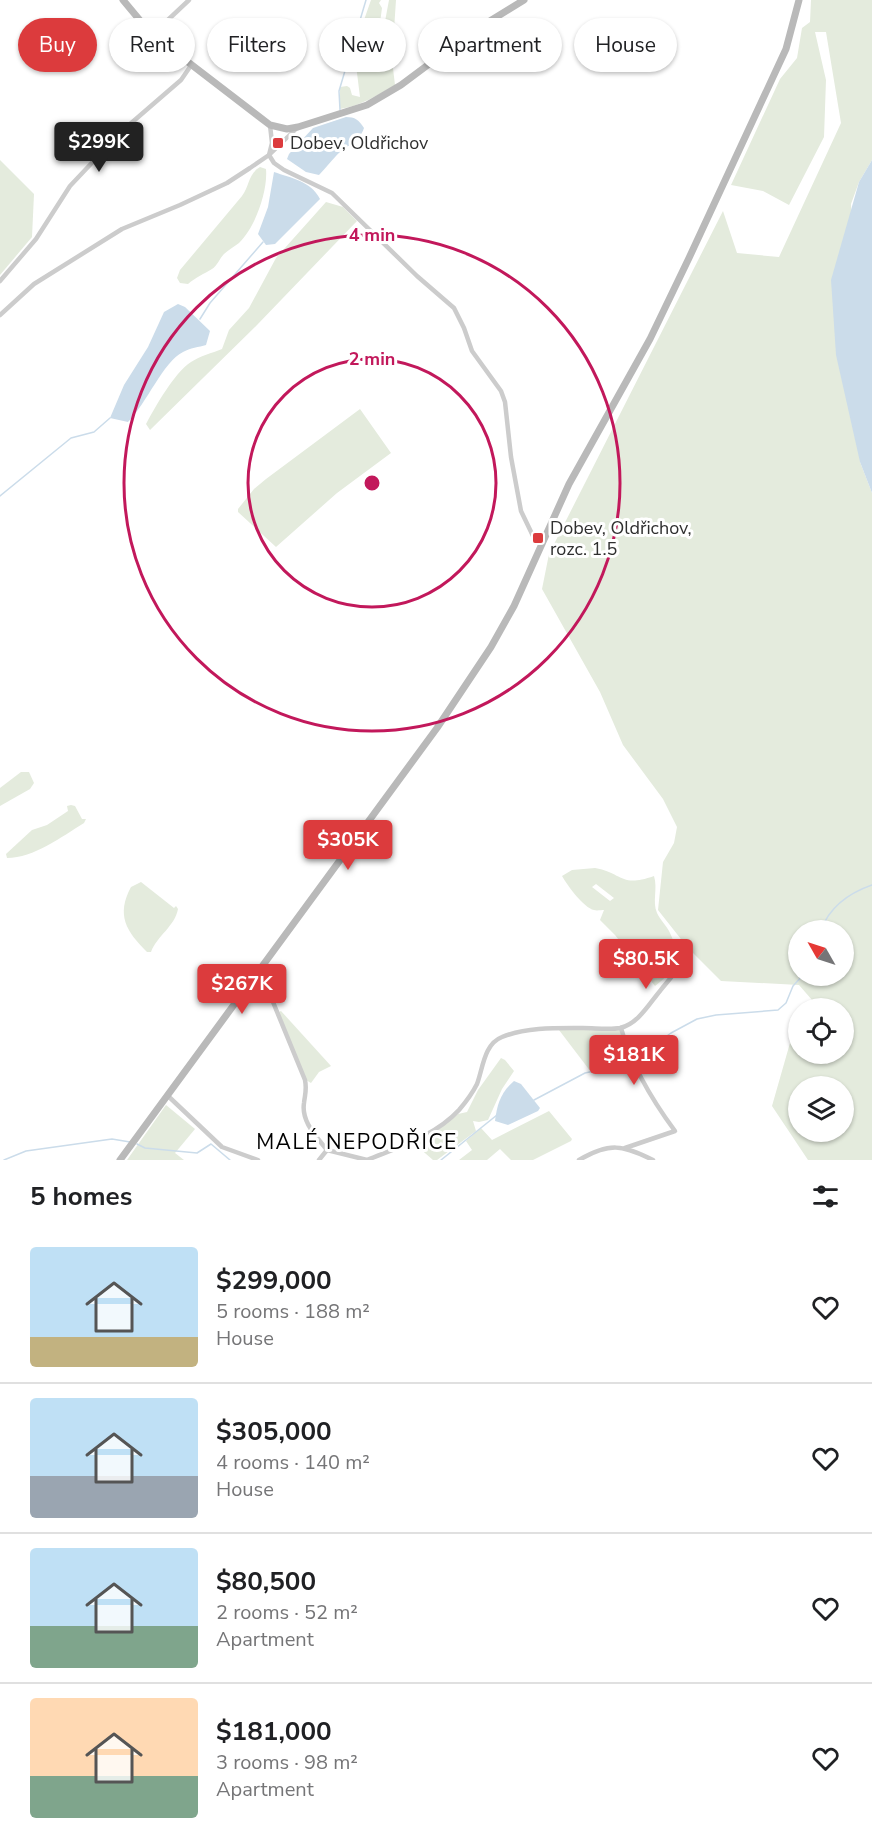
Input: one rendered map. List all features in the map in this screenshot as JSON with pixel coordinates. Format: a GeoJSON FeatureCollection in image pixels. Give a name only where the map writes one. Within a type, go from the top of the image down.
{"type":"FeatureCollection","features":[{"type":"Feature","properties":{"kind":"main road"},"geometry":{"type":"LineString","coordinates":[[123,0],[139,18]]}},
{"type":"Feature","properties":{"kind":"main road"},"geometry":{"type":"LineString","coordinates":[[195,65],[270,125],[286,129],[298,127],[367,105],[401,85],[472,32],[524,0]]}},
{"type":"Feature","properties":{"kind":"main road"},"geometry":{"type":"LineString","coordinates":[[120,1160],[458,700],[491,647],[514,606],[569,484],[650,339],[689,258],[786,49],[799,0]]}},
{"type":"Feature","properties":{"kind":"street"},"geometry":{"type":"LineString","coordinates":[[170,18],[189,0]]}},
{"type":"Feature","properties":{"kind":"street"},"geometry":{"type":"LineString","coordinates":[[0,280],[36,239],[70,186],[122,131],[181,80],[186,72]]}},
{"type":"Feature","properties":{"kind":"street"},"geometry":{"type":"LineString","coordinates":[[270,125],[272,143],[269,154],[274,163],[332,193],[417,276],[454,308],[472,351],[501,391],[505,402],[511,457],[521,511],[532,536],[541,544]]}},
{"type":"Feature","properties":{"kind":"street"},"geometry":{"type":"LineString","coordinates":[[0,315],[34,284],[122,228],[227,183],[269,154],[298,127]]}},
{"type":"Feature","properties":{"kind":"street"},"geometry":{"type":"LineString","coordinates":[[256,975],[273,1002],[305,1080],[307,1091],[303,1104],[311,1131],[327,1150],[367,1160],[421,1138],[457,1112],[476,1085],[489,1048],[500,1038],[551,1029],[621,1028],[645,1011],[677,971],[680,957]]}},
{"type":"Feature","properties":{"kind":"street"},"geometry":{"type":"LineString","coordinates":[[579,1160],[604,1148],[625,1148],[675,1131],[652,1099],[627,1047],[621,1028]]}},
{"type":"Feature","properties":{"kind":"street"},"geometry":{"type":"LineString","coordinates":[[167,1095],[222,1147],[258,1160]]}},
{"type":"Feature","properties":{"kind":"street"},"geometry":{"type":"LineString","coordinates":[[625,1148],[653,1160]]}},
{"type":"Feature","properties":{"kind":"street"},"geometry":{"type":"LineString","coordinates":[[319,1160],[327,1150]]}},
{"type":"Feature","properties":{"kind":"shaded area"},"geometry":{"type":"Polygon","coordinates":[[[371,0],[381,0],[379,3],[382,8],[381,18],[365,18],[371,0]]]}},
{"type":"Feature","properties":{"kind":"shaded area"},"geometry":{"type":"Polygon","coordinates":[[[389,0],[396,0],[395,18],[386,18],[389,0]]]}},
{"type":"Feature","properties":{"kind":"shaded area"},"geometry":{"type":"Polygon","coordinates":[[[811,0],[872,0],[872,160],[859,182],[851,204],[860,462],[872,493],[872,1160],[808,1160],[796,1142],[854,1142],[854,1076],[788,1076],[788,1130],[772,1106],[788,1050],[788,1064],[854,1064],[854,998],[810,998],[800,986],[854,986],[854,920],[788,920],[788,984],[721,981],[688,948],[658,910],[663,862],[674,843],[677,827],[663,799],[623,745],[600,692],[542,589],[549,554],[723,211],[737,253],[779,257],[841,123],[826,32],[815,32],[826,80],[824,137],[789,205],[763,191],[731,185],[780,79],[797,58],[802,28],[810,22],[811,0]]]}},
{"type":"Feature","properties":{"kind":"shaded area"},"geometry":{"type":"Polygon","coordinates":[[[357,72],[393,72],[395,85],[362,103],[340,109],[340,87],[347,86],[352,95],[360,97],[357,72]]]}},
{"type":"Feature","properties":{"kind":"shaded area"},"geometry":{"type":"Polygon","coordinates":[[[0,160],[34,194],[32,237],[0,275],[0,160]]]}},
{"type":"Feature","properties":{"kind":"shaded area"},"geometry":{"type":"Polygon","coordinates":[[[260,167],[266,169],[263,198],[245,236],[224,254],[212,269],[188,284],[180,283],[177,278],[180,270],[242,196],[251,176],[260,167]]]}},
{"type":"Feature","properties":{"kind":"shaded area"},"geometry":{"type":"Polygon","coordinates":[[[326,202],[343,207],[357,221],[257,325],[150,430],[146,424],[172,382],[191,362],[222,349],[229,330],[249,308],[276,258],[326,202]]]}},
{"type":"Feature","properties":{"kind":"shaded area"},"geometry":{"type":"Polygon","coordinates":[[[360,409],[391,453],[337,493],[276,547],[238,512],[238,509],[254,489],[266,479],[360,409]]]}},
{"type":"Feature","properties":{"kind":"shaded area"},"geometry":{"type":"Polygon","coordinates":[[[21,772],[29,772],[34,783],[30,789],[0,806],[0,788],[21,772]]]}},
{"type":"Feature","properties":{"kind":"shaded area"},"geometry":{"type":"Polygon","coordinates":[[[67,806],[75,806],[82,819],[86,819],[84,823],[37,851],[7,858],[6,854],[32,830],[47,825],[68,811],[67,806]]]}},
{"type":"Feature","properties":{"kind":"shaded area"},"geometry":{"type":"Polygon","coordinates":[[[595,868],[634,881],[654,876],[658,916],[669,930],[676,949],[672,969],[655,986],[615,935],[600,920],[604,910],[590,908],[568,885],[562,876],[572,870],[595,868]],[[596,884],[592,887],[610,901],[614,898],[596,884]]]}},
{"type":"Feature","properties":{"kind":"shaded area"},"geometry":{"type":"Polygon","coordinates":[[[141,882],[178,909],[173,921],[151,952],[147,952],[129,930],[124,914],[124,906],[131,887],[141,882]]]}},
{"type":"Feature","properties":{"kind":"shaded area"},"geometry":{"type":"Polygon","coordinates":[[[281,1011],[331,1066],[319,1072],[311,1083],[306,1080],[279,1012],[281,1011]]]}},
{"type":"Feature","properties":{"kind":"shaded area"},"geometry":{"type":"Polygon","coordinates":[[[559,1030],[620,1030],[624,1045],[632,1060],[591,1072],[559,1030]]]}},
{"type":"Feature","properties":{"kind":"shaded area"},"geometry":{"type":"Polygon","coordinates":[[[501,1058],[514,1071],[502,1089],[488,1120],[473,1121],[476,1131],[437,1160],[433,1160],[418,1147],[417,1142],[458,1114],[467,1112],[478,1090],[501,1058]]]}},
{"type":"Feature","properties":{"kind":"shaded area"},"geometry":{"type":"Polygon","coordinates":[[[166,1105],[195,1129],[175,1153],[184,1160],[127,1160],[166,1105]]]}},
{"type":"Feature","properties":{"kind":"shaded area"},"geometry":{"type":"Polygon","coordinates":[[[549,1111],[572,1139],[571,1141],[533,1160],[511,1160],[500,1149],[487,1160],[459,1160],[472,1150],[466,1141],[481,1128],[492,1140],[549,1111]]]}},
{"type":"Feature","properties":{"kind":"water"},"geometry":{"type":"Polygon","coordinates":[[[346,117],[358,121],[364,128],[362,133],[319,175],[306,172],[287,159],[313,128],[346,117]]]}},
{"type":"Feature","properties":{"kind":"water"},"geometry":{"type":"Polygon","coordinates":[[[872,160],[872,493],[860,462],[836,355],[831,280],[859,182],[872,160]]]}},
{"type":"Feature","properties":{"kind":"water"},"geometry":{"type":"Polygon","coordinates":[[[274,172],[306,184],[320,199],[275,244],[266,245],[258,234],[268,207],[274,172]]]}},
{"type":"Feature","properties":{"kind":"water"},"geometry":{"type":"Polygon","coordinates":[[[178,304],[185,307],[210,331],[206,345],[186,351],[176,357],[128,422],[110,418],[124,385],[148,347],[164,312],[178,304]]]}},
{"type":"Feature","properties":{"kind":"water"},"geometry":{"type":"Polygon","coordinates":[[[514,1081],[521,1084],[540,1108],[508,1125],[495,1121],[500,1099],[514,1081]]]}},
{"type":"Feature","properties":{"kind":"waterway"},"geometry":{"type":"LineString","coordinates":[[340,110],[339,91],[366,0]]}},
{"type":"Feature","properties":{"kind":"waterway"},"geometry":{"type":"LineString","coordinates":[[200,319],[210,303],[263,242]]}},
{"type":"Feature","properties":{"kind":"waterway"},"geometry":{"type":"LineString","coordinates":[[0,496],[71,438],[94,432],[110,418]]}},
{"type":"Feature","properties":{"kind":"waterway"},"geometry":{"type":"LineString","coordinates":[[826,920],[841,902],[872,885]]}},
{"type":"Feature","properties":{"kind":"waterway"},"geometry":{"type":"LineString","coordinates":[[534,1100],[585,1073],[634,1059],[671,1033],[697,1019],[716,1015],[778,1010],[786,1003],[793,986]]}},
{"type":"Feature","properties":{"kind":"waterway"},"geometry":{"type":"LineString","coordinates":[[441,1160],[497,1115]]}},
{"type":"Feature","properties":{"kind":"waterway"},"geometry":{"type":"LineString","coordinates":[[4,1160],[26,1151],[112,1139],[130,1142]]}},
{"type":"Feature","properties":{"kind":"waterway"},"geometry":{"type":"LineString","coordinates":[[137,1144],[145,1148],[197,1153],[211,1144],[230,1160]]}},
{"type":"Feature","properties":{"kind":"place","name":"Dobev, Oldřichov"},"geometry":{"type":"Point","coordinates":[278,143]}},
{"type":"Feature","properties":{"kind":"place","name":"Dobev, Oldřichov, rozc. 1.5"},"geometry":{"type":"Point","coordinates":[538,538]}},
{"type":"Feature","properties":{"kind":"district","name":"MALÉ NEPODŘICE"},"geometry":{"type":"Point","coordinates":[357,1142]}}]}
